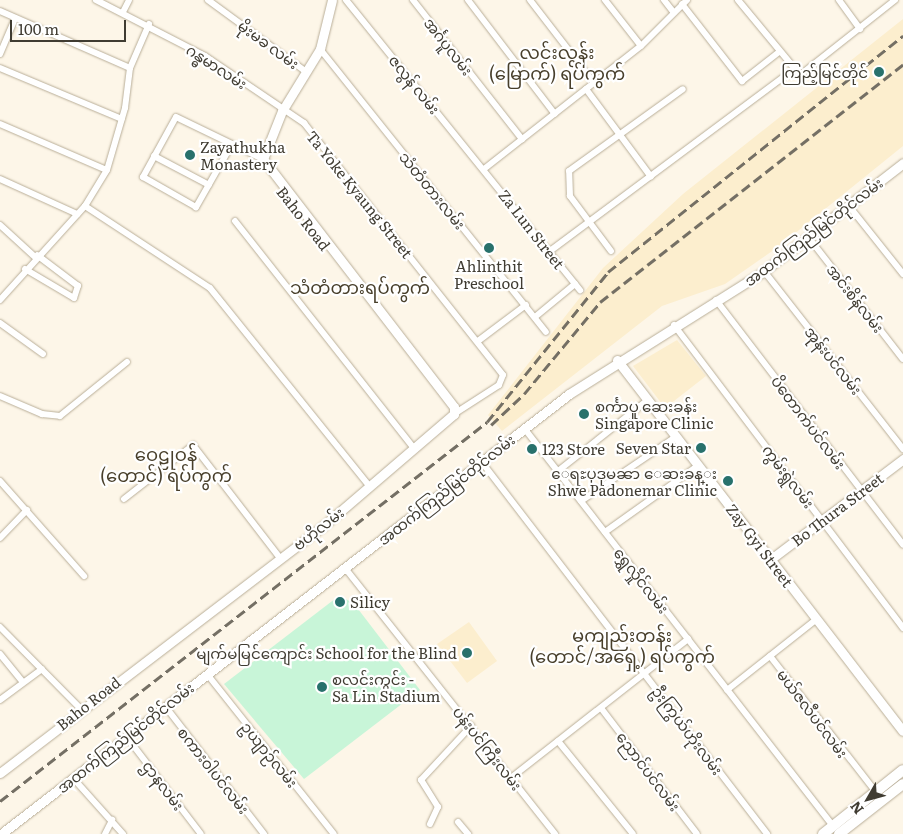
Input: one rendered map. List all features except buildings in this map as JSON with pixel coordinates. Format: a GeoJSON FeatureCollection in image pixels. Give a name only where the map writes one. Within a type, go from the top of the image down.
{"type":"FeatureCollection","features":[{"type":"Feature","properties":{"kind":"main road"},"geometry":{"type":"LineString","coordinates":[[263,159],[282,110],[320,49],[332,0]]}},
{"type":"Feature","properties":{"kind":"main road","name":"Baho Road"},"geometry":{"type":"LineString","coordinates":[[263,159],[454,406],[454,414]]}},
{"type":"Feature","properties":{"kind":"main road","name":"အထက်ကြည်မြင်တိုင်လမ်း"},"geometry":{"type":"LineString","coordinates":[[1,834],[524,428],[617,360],[764,271],[902,165]]}},
{"type":"Feature","properties":{"kind":"main road","name":"Zay Gyi Street"},"geometry":{"type":"LineString","coordinates":[[617,360],[903,731]]}},
{"type":"Feature","properties":{"kind":"main road","name":"ဗဟိုလမ်း"},"geometry":{"type":"LineString","coordinates":[[177,636],[370,487],[415,450],[454,414]]}},
{"type":"Feature","properties":{"kind":"main road","name":"Bo Thura Street"},"geometry":{"type":"LineString","coordinates":[[771,559],[903,459]]}},
{"type":"Feature","properties":{"kind":"main road","name":"Baho Road"},"geometry":{"type":"LineString","coordinates":[[0,773],[80,708],[177,636]]}},
{"type":"Feature","properties":{"kind":"main road"},"geometry":{"type":"LineString","coordinates":[[836,830],[876,792],[903,770]]}},
{"type":"Feature","properties":{"kind":"main road"},"geometry":{"type":"LineString","coordinates":[[823,834],[836,830],[903,784]]}},
{"type":"Feature","properties":{"kind":"street","name":"ဂန္ဓမာလမ်း"},"geometry":{"type":"LineString","coordinates":[[96,0],[149,24],[205,56],[282,110]]}},
{"type":"Feature","properties":{"kind":"street"},"geometry":{"type":"LineString","coordinates":[[123,12],[128,0]]}},
{"type":"Feature","properties":{"kind":"street","name":"မိုးမခ လမ်း"},"geometry":{"type":"LineString","coordinates":[[210,0],[305,71]]}},
{"type":"Feature","properties":{"kind":"street","name":"ဇလွန် လမ်း"},"geometry":{"type":"LineString","coordinates":[[346,0],[484,169]]}},
{"type":"Feature","properties":{"kind":"street","name":"အင်္ဂပူလမ်း"},"geometry":{"type":"LineString","coordinates":[[413,0],[522,139]]}},
{"type":"Feature","properties":{"kind":"street"},"geometry":{"type":"LineString","coordinates":[[468,0],[555,114]]}},
{"type":"Feature","properties":{"kind":"street"},"geometry":{"type":"LineString","coordinates":[[530,0],[594,83]]}},
{"type":"Feature","properties":{"kind":"street"},"geometry":{"type":"LineString","coordinates":[[605,0],[641,46]]}},
{"type":"Feature","properties":{"kind":"street"},"geometry":{"type":"LineString","coordinates":[[664,0],[674,13]]}},
{"type":"Feature","properties":{"kind":"street"},"geometry":{"type":"LineString","coordinates":[[738,0],[779,52],[800,75],[894,0]]}},
{"type":"Feature","properties":{"kind":"street"},"geometry":{"type":"LineString","coordinates":[[839,0],[860,29]]}},
{"type":"Feature","properties":{"kind":"street"},"geometry":{"type":"LineString","coordinates":[[484,169],[641,46],[685,2],[742,81],[779,52]]}},
{"type":"Feature","properties":{"kind":"street"},"geometry":{"type":"LineString","coordinates":[[0,11],[130,68]]}},
{"type":"Feature","properties":{"kind":"street"},"geometry":{"type":"LineString","coordinates":[[0,54],[15,18]]}},
{"type":"Feature","properties":{"kind":"street"},"geometry":{"type":"LineString","coordinates":[[0,299],[36,256],[85,206],[108,170],[122,119],[130,68],[149,24]]}},
{"type":"Feature","properties":{"kind":"street","name":"သံတံတားလမ်း"},"geometry":{"type":"LineString","coordinates":[[320,49],[546,332]]}},
{"type":"Feature","properties":{"kind":"street"},"geometry":{"type":"LineString","coordinates":[[0,68],[122,119]]}},
{"type":"Feature","properties":{"kind":"street"},"geometry":{"type":"LineString","coordinates":[[550,251],[588,220],[651,177],[794,70]]}},
{"type":"Feature","properties":{"kind":"street"},"geometry":{"type":"LineString","coordinates":[[586,89],[651,177]]}},
{"type":"Feature","properties":{"kind":"street"},"geometry":{"type":"LineString","coordinates":[[612,250],[570,196],[569,171],[683,89]]}},
{"type":"Feature","properties":{"kind":"street","name":"Ta Yoke Kyaung Street"},"geometry":{"type":"LineString","coordinates":[[282,110],[304,123],[478,341],[503,380],[454,414]]}},
{"type":"Feature","properties":{"kind":"street"},"geometry":{"type":"LineString","coordinates":[[232,144],[209,185],[193,207],[143,177],[176,117],[232,144],[263,159]]}},
{"type":"Feature","properties":{"kind":"street"},"geometry":{"type":"LineString","coordinates":[[0,124],[108,170]]}},
{"type":"Feature","properties":{"kind":"street"},"geometry":{"type":"LineString","coordinates":[[154,156],[209,185]]}},
{"type":"Feature","properties":{"kind":"street","name":"Za Lun Street"},"geometry":{"type":"LineString","coordinates":[[484,169],[580,290]]}},
{"type":"Feature","properties":{"kind":"street"},"geometry":{"type":"LineString","coordinates":[[0,179],[77,214]]}},
{"type":"Feature","properties":{"kind":"street"},"geometry":{"type":"LineString","coordinates":[[85,206],[210,288],[370,487]]}},
{"type":"Feature","properties":{"kind":"street"},"geometry":{"type":"LineString","coordinates":[[849,206],[903,274]]}},
{"type":"Feature","properties":{"kind":"street"},"geometry":{"type":"LineString","coordinates":[[235,221],[415,450]]}},
{"type":"Feature","properties":{"kind":"street"},"geometry":{"type":"LineString","coordinates":[[0,225],[36,256],[78,286],[74,298],[25,269]]}},
{"type":"Feature","properties":{"kind":"street","name":"အင်းစိန်လမ်း"},"geometry":{"type":"LineString","coordinates":[[809,238],[903,359]]}},
{"type":"Feature","properties":{"kind":"street","name":"အုန်းပင်လမ်း"},"geometry":{"type":"LineString","coordinates":[[764,271],[903,450]]}},
{"type":"Feature","properties":{"kind":"street"},"geometry":{"type":"LineString","coordinates":[[535,317],[575,284]]}},
{"type":"Feature","properties":{"kind":"street","name":"ပိတောက်ပင်လမ်း"},"geometry":{"type":"LineString","coordinates":[[716,300],[903,545]]}},
{"type":"Feature","properties":{"kind":"street"},"geometry":{"type":"LineString","coordinates":[[478,341],[526,305]]}},
{"type":"Feature","properties":{"kind":"street"},"geometry":{"type":"LineString","coordinates":[[0,323],[44,354]]}},
{"type":"Feature","properties":{"kind":"street","name":"ကွမ်းရွဲလမ်း"},"geometry":{"type":"LineString","coordinates":[[674,325],[903,628]]}},
{"type":"Feature","properties":{"kind":"street"},"geometry":{"type":"LineString","coordinates":[[0,396],[42,414],[60,416],[127,362]]}},
{"type":"Feature","properties":{"kind":"street"},"geometry":{"type":"LineString","coordinates":[[558,471],[648,400]]}},
{"type":"Feature","properties":{"kind":"street","name":"ရွှေလှိုင်လမ်း"},"geometry":{"type":"LineString","coordinates":[[524,428],[836,830]]}},
{"type":"Feature","properties":{"kind":"street"},"geometry":{"type":"LineString","coordinates":[[581,501],[677,436]]}},
{"type":"Feature","properties":{"kind":"street"},"geometry":{"type":"LineString","coordinates":[[124,499],[193,445],[280,558]]}},
{"type":"Feature","properties":{"kind":"street","name":"ဦးကြွယ်ဟိုးလမ်း"},"geometry":{"type":"LineString","coordinates":[[481,461],[767,834]]}},
{"type":"Feature","properties":{"kind":"street"},"geometry":{"type":"LineString","coordinates":[[605,532],[699,465]]}},
{"type":"Feature","properties":{"kind":"street"},"geometry":{"type":"LineString","coordinates":[[0,482],[84,576]]}},
{"type":"Feature","properties":{"kind":"street"},"geometry":{"type":"LineString","coordinates":[[0,538],[27,510]]}},
{"type":"Feature","properties":{"kind":"street","name":"ပန်းပင်ကြီးလမ်း"},"geometry":{"type":"LineString","coordinates":[[345,568],[555,834]]}},
{"type":"Feature","properties":{"kind":"street"},"geometry":{"type":"LineString","coordinates":[[726,690],[817,619]]}},
{"type":"Feature","properties":{"kind":"street"},"geometry":{"type":"LineString","coordinates":[[0,628],[80,708]]}},
{"type":"Feature","properties":{"kind":"street"},"geometry":{"type":"LineString","coordinates":[[512,778],[688,639]]}},
{"type":"Feature","properties":{"kind":"street"},"geometry":{"type":"LineString","coordinates":[[0,654],[23,682]]}},
{"type":"Feature","properties":{"kind":"street","name":"မယ်ဇလီပင်လမ်း"},"geometry":{"type":"LineString","coordinates":[[770,656],[876,792]]}},
{"type":"Feature","properties":{"kind":"street"},"geometry":{"type":"LineString","coordinates":[[0,700],[42,669]]}},
{"type":"Feature","properties":{"kind":"street","name":"ဥယျာဉ်လမ်း"},"geometry":{"type":"LineString","coordinates":[[207,674],[334,834]]}},
{"type":"Feature","properties":{"kind":"street","name":"စကားဝါပင်လမ်း"},"geometry":{"type":"LineString","coordinates":[[165,706],[264,834]]}},
{"type":"Feature","properties":{"kind":"street","name":"ညောင်ပင်လမ်း"},"geometry":{"type":"LineString","coordinates":[[601,708],[697,834]]}},
{"type":"Feature","properties":{"kind":"street"},"geometry":{"type":"LineString","coordinates":[[430,824],[438,807],[421,780],[471,726]]}},
{"type":"Feature","properties":{"kind":"street","name":"ဌာနလမ်း"},"geometry":{"type":"LineString","coordinates":[[126,736],[201,834]]}},
{"type":"Feature","properties":{"kind":"street"},"geometry":{"type":"LineString","coordinates":[[558,740],[633,834]]}},
{"type":"Feature","properties":{"kind":"street"},"geometry":{"type":"LineString","coordinates":[[73,778],[123,834]]}},
{"type":"Feature","properties":{"kind":"street"},"geometry":{"type":"LineString","coordinates":[[105,834],[112,820]]}},
{"type":"Feature","properties":{"kind":"street"},"geometry":{"type":"LineString","coordinates":[[458,822],[468,834]]}},
{"type":"Feature","properties":{"kind":"shaded area"},"geometry":{"type":"Polygon","coordinates":[[[903,19],[903,146],[778,247],[725,284],[662,306],[502,431],[488,415],[603,268],[683,194],[903,19]]]}},
{"type":"Feature","properties":{"kind":"shaded area"},"geometry":{"type":"Polygon","coordinates":[[[677,340],[706,376],[665,408],[633,366],[677,340]]]}},
{"type":"Feature","properties":{"kind":"shaded area","name":"မျက်မမြင်ကျောင်း School for the Blind"},"geometry":{"type":"Polygon","coordinates":[[[469,622],[497,661],[467,683],[437,644],[469,622]]]}},
{"type":"Feature","properties":{"kind":"green space","name":"စလင်းကွင်း - Sa Lin Stadium"},"geometry":{"type":"Polygon","coordinates":[[[340,595],[355,605],[420,690],[304,779],[224,684],[340,595]]]}},
{"type":"Feature","properties":{"kind":"railway"},"geometry":{"type":"LineString","coordinates":[[0,801],[487,422],[608,272],[903,36]]}},
{"type":"Feature","properties":{"kind":"railway"},"geometry":{"type":"LineString","coordinates":[[491,425],[524,394],[600,302],[903,64]]}},
{"type":"Feature","properties":{"kind":"place","name":"ကြည့်မြင်တိုင်"},"geometry":{"type":"Point","coordinates":[879,72]}},
{"type":"Feature","properties":{"kind":"place","name":"Zayathukha Monastery"},"geometry":{"type":"Point","coordinates":[190,155]}},
{"type":"Feature","properties":{"kind":"place","name":"Ahlinthit Preschool"},"geometry":{"type":"Point","coordinates":[489,248]}},
{"type":"Feature","properties":{"kind":"place","name":"စင်္ကာပူ ဆေးခန်း Singapore Clinic"},"geometry":{"type":"Point","coordinates":[584,414]}},
{"type":"Feature","properties":{"kind":"place","name":"Seven Star"},"geometry":{"type":"Point","coordinates":[701,448]}},
{"type":"Feature","properties":{"kind":"place","name":"123 Store"},"geometry":{"type":"Point","coordinates":[532,449]}},
{"type":"Feature","properties":{"kind":"place","name":"ေရႊပုဒုမၼာ ေဆးခန္း Shwe Padonemar Clinic"},"geometry":{"type":"Point","coordinates":[728,481]}},
{"type":"Feature","properties":{"kind":"place","name":"Silicy"},"geometry":{"type":"Point","coordinates":[340,602]}},
{"type":"Feature","properties":{"kind":"place","name":"မျက်မမြင်ကျောင်း School for the Blind"},"geometry":{"type":"Point","coordinates":[467,653]}},
{"type":"Feature","properties":{"kind":"place","name":"စလင်းကွင်း - Sa Lin Stadium"},"geometry":{"type":"Point","coordinates":[322,687]}},
{"type":"Feature","properties":{"kind":"district","name":"လင်းလွန်း (မြောက်) ရပ်ကွက်"},"geometry":{"type":"Point","coordinates":[557,63]}},
{"type":"Feature","properties":{"kind":"district","name":"သံတံတားရပ်ကွက်"},"geometry":{"type":"Point","coordinates":[360,287]}},
{"type":"Feature","properties":{"kind":"district","name":"ဝေဠုဝန် (တောင်) ရပ်ကွက်"},"geometry":{"type":"Point","coordinates":[166,465]}},
{"type":"Feature","properties":{"kind":"district","name":"မကျည်းတန်း (တောင်/အရှေ့) ရပ်ကွက်"},"geometry":{"type":"Point","coordinates":[622,646]}}]}
